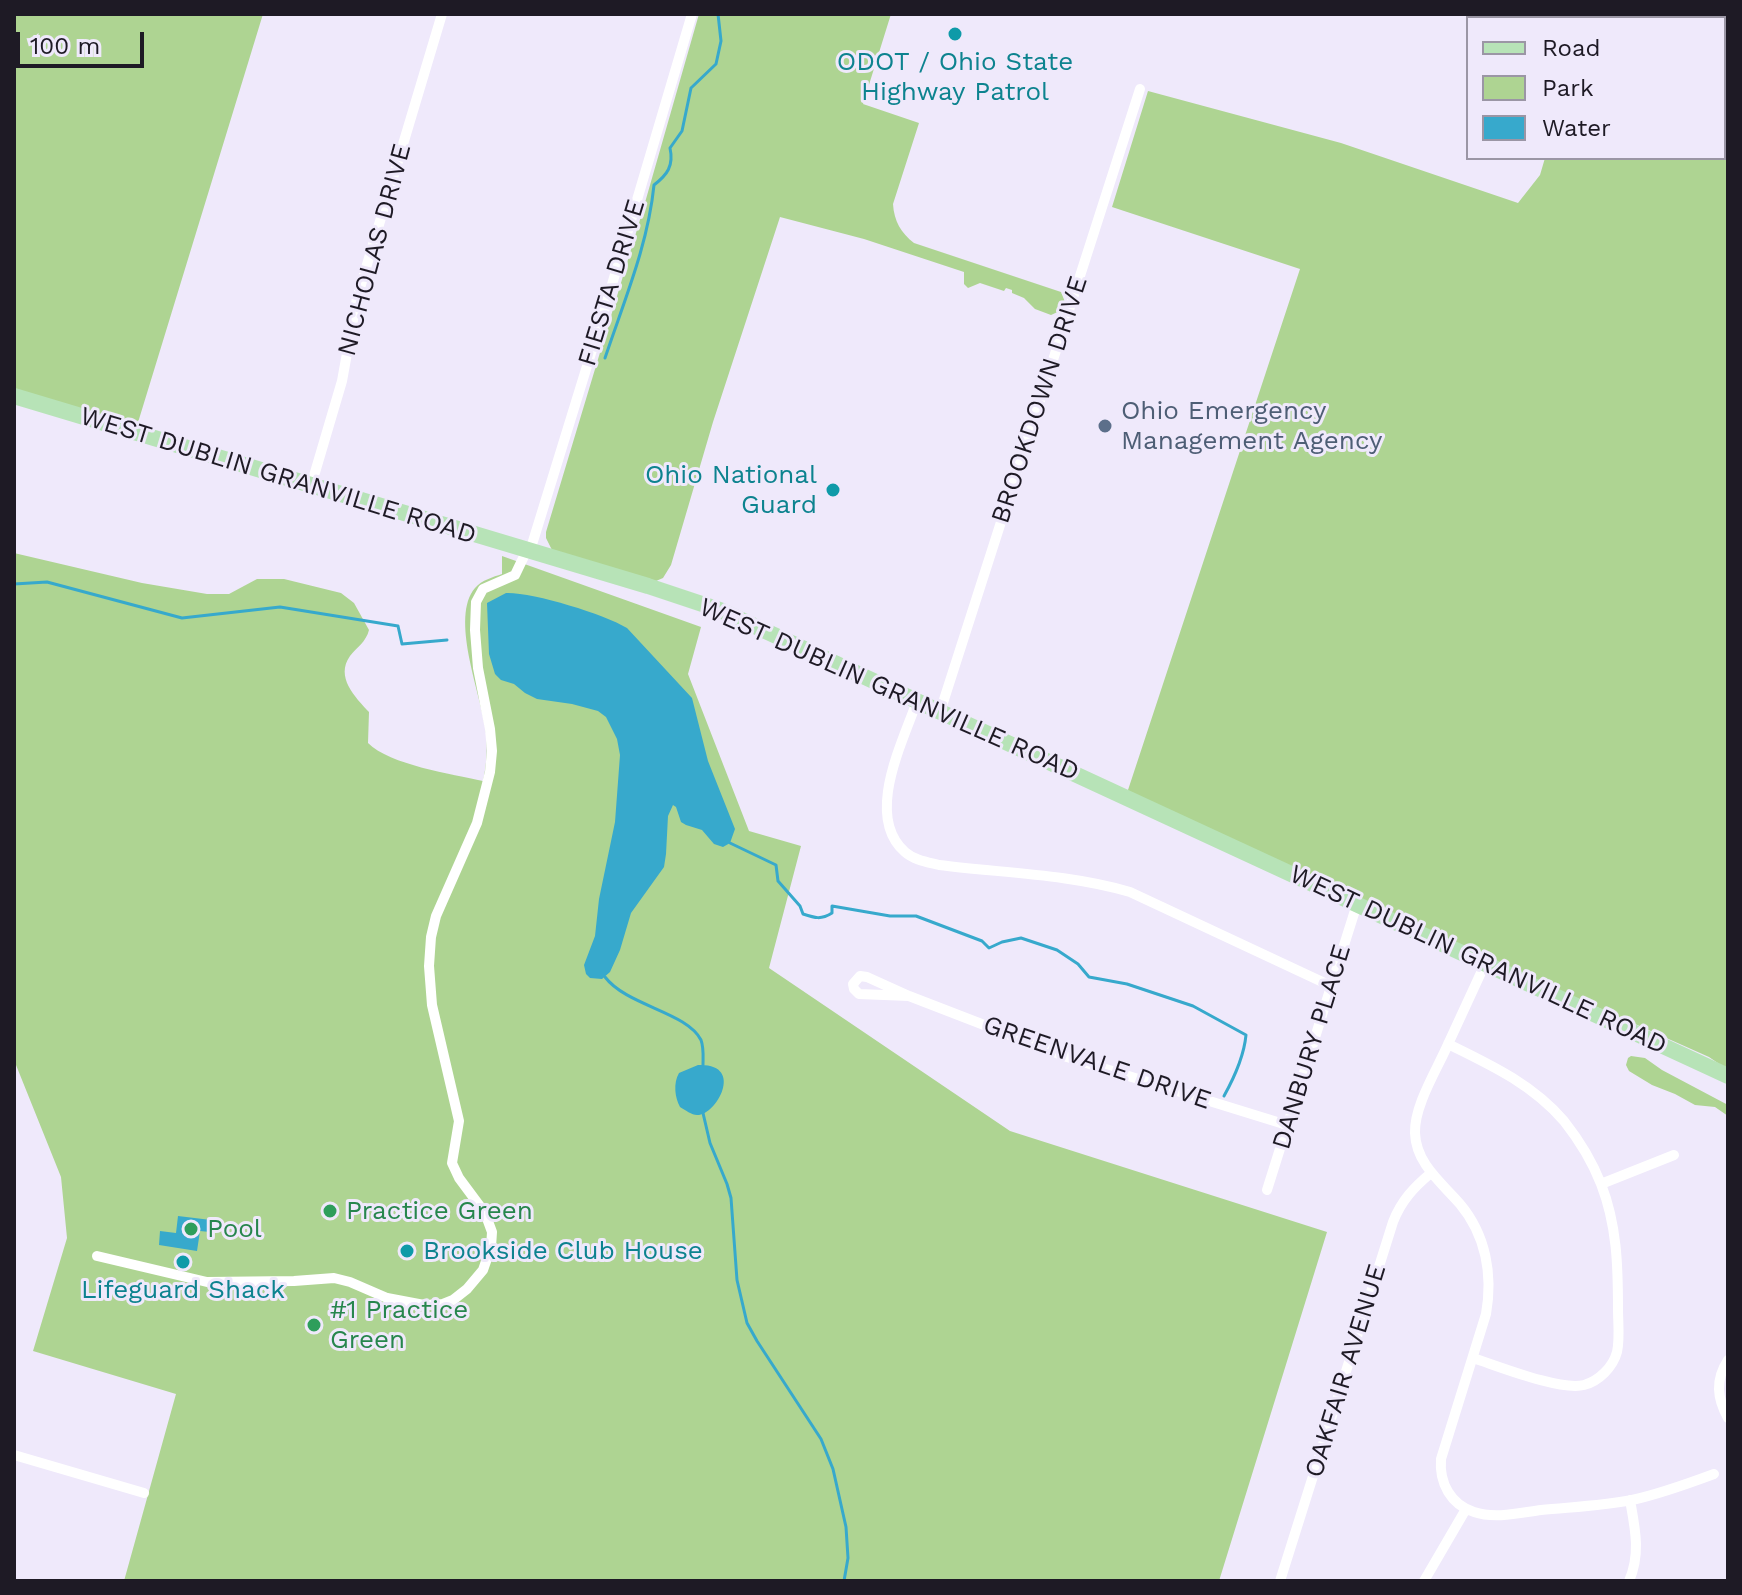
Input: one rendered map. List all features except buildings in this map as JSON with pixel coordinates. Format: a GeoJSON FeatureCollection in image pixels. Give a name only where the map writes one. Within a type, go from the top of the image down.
{"type":"FeatureCollection","features":[{"type":"Feature","properties":{"kind":"main road","name":"WEST DUBLIN GRANVILLE ROAD"},"geometry":{"type":"LineString","coordinates":[[14,396],[720,610],[1728,1076]]}},
{"type":"Feature","properties":{"kind":"street","name":"NICHOLAS DRIVE"},"geometry":{"type":"LineString","coordinates":[[311,486],[342,381],[357,298],[442,14]]}},
{"type":"Feature","properties":{"kind":"street","name":"FIESTA DRIVE"},"geometry":{"type":"LineString","coordinates":[[528,551],[611,288],[692,14]]}},
{"type":"Feature","properties":{"kind":"street","name":"BROOKDOWN DRIVE"},"geometry":{"type":"LineString","coordinates":[[940,712],[1140,89]]}},
{"type":"Feature","properties":{"kind":"street"},"geometry":{"type":"LineString","coordinates":[[97,1256],[203,1282],[332,1278],[391,1299],[435,1305],[456,1298],[486,1264],[492,1243],[490,1224],[451,1162],[459,1121],[432,1005],[430,945],[440,903],[482,807],[491,764],[490,729],[478,668],[476,602],[483,589],[515,575],[528,551]]}},
{"type":"Feature","properties":{"kind":"street"},"geometry":{"type":"LineString","coordinates":[[917,701],[886,799],[889,827],[904,852],[919,861],[939,865],[1067,879],[1130,892],[1331,986]]}},
{"type":"Feature","properties":{"kind":"street","name":"DANBURY PLACE"},"geometry":{"type":"LineString","coordinates":[[1267,1190],[1357,904]]}},
{"type":"Feature","properties":{"kind":"street"},"geometry":{"type":"LineString","coordinates":[[1485,964],[1415,1122],[1417,1146],[1422,1159],[1469,1216],[1478,1235],[1487,1259],[1489,1283],[1488,1305],[1441,1464],[1442,1480],[1448,1492],[1466,1509],[1491,1516],[1630,1500],[1714,1474]]}},
{"type":"Feature","properties":{"kind":"street","name":"GREENVALE DRIVE"},"geometry":{"type":"LineString","coordinates":[[909,996],[859,994],[853,984],[860,976],[867,977],[1067,1057],[1287,1125]]}},
{"type":"Feature","properties":{"kind":"street"},"geometry":{"type":"LineString","coordinates":[[1448,1044],[1508,1074],[1542,1099],[1565,1122],[1578,1139],[1601,1184],[1617,1243],[1617,1351],[1606,1372],[1584,1385],[1564,1386],[1473,1358]]}},
{"type":"Feature","properties":{"kind":"street"},"geometry":{"type":"LineString","coordinates":[[1601,1184],[1674,1155]]}},
{"type":"Feature","properties":{"kind":"street","name":"OAKFAIR AVENUE"},"geometry":{"type":"LineString","coordinates":[[1280,1581],[1393,1222],[1409,1193],[1431,1173]]}},
{"type":"Feature","properties":{"kind":"street"},"geometry":{"type":"LineString","coordinates":[[1728,1360],[1718,1385],[1728,1418]]}},
{"type":"Feature","properties":{"kind":"street"},"geometry":{"type":"LineString","coordinates":[[14,1455],[144,1493]]}},
{"type":"Feature","properties":{"kind":"street"},"geometry":{"type":"LineString","coordinates":[[1629,1581],[1637,1548],[1630,1500]]}},
{"type":"Feature","properties":{"kind":"street"},"geometry":{"type":"LineString","coordinates":[[1424,1581],[1466,1509]]}},
{"type":"Feature","properties":{"kind":"green space"},"geometry":{"type":"Polygon","coordinates":[[[14,14],[263,14],[136,429],[14,391],[14,14]]]}},
{"type":"Feature","properties":{"kind":"green space"},"geometry":{"type":"Polygon","coordinates":[[[699,14],[891,14],[863,104],[919,123],[893,204],[899,226],[914,243],[1061,292],[1065,302],[1062,310],[1051,315],[1035,309],[1024,298],[1006,288],[1004,291],[980,283],[968,288],[964,284],[964,272],[864,239],[780,217],[713,422],[671,565],[663,578],[656,581],[552,550],[546,532],[699,14]]]}},
{"type":"Feature","properties":{"kind":"green space"},"geometry":{"type":"Polygon","coordinates":[[[1728,14],[1728,1070],[1709,1057],[1127,793],[1300,269],[1112,207],[1148,91],[1341,143],[1518,203],[1540,175],[1544,160],[1726,160],[1726,16],[1589,16],[1728,14]]]}},
{"type":"Feature","properties":{"kind":"green space"},"geometry":{"type":"Polygon","coordinates":[[[14,553],[142,583],[207,594],[229,594],[257,579],[284,579],[341,593],[354,603],[369,630],[364,641],[350,656],[345,672],[349,686],[369,712],[368,743],[378,751],[406,763],[483,781],[486,733],[469,655],[465,617],[475,588],[502,574],[502,556],[701,627],[688,674],[749,831],[801,846],[769,968],[1010,1131],[1327,1232],[1219,1581],[124,1581],[176,1394],[33,1351],[67,1238],[61,1177],[14,1060],[14,553]]]}},
{"type":"Feature","properties":{"kind":"green space"},"geometry":{"type":"Polygon","coordinates":[[[1631,1056],[1645,1058],[1728,1105],[1728,1116],[1715,1107],[1695,1105],[1629,1071],[1626,1065],[1631,1056]]]}},
{"type":"Feature","properties":{"kind":"water"},"geometry":{"type":"Polygon","coordinates":[[[506,593],[568,605],[627,628],[692,698],[708,761],[735,829],[730,843],[723,847],[714,844],[702,830],[681,822],[673,805],[668,816],[664,867],[631,913],[620,950],[610,972],[602,979],[590,978],[584,965],[595,936],[599,899],[615,822],[620,755],[617,739],[606,717],[598,711],[537,699],[495,674],[489,654],[487,603],[506,593]]]}},
{"type":"Feature","properties":{"kind":"water"},"geometry":{"type":"Polygon","coordinates":[[[698,1065],[713,1067],[721,1072],[724,1080],[723,1090],[712,1107],[697,1115],[680,1107],[675,1086],[679,1073],[698,1065]]]}},
{"type":"Feature","properties":{"kind":"water"},"geometry":{"type":"Polygon","coordinates":[[[178,1216],[211,1220],[210,1232],[200,1231],[197,1251],[159,1245],[160,1231],[176,1233],[178,1216]]]}},
{"type":"Feature","properties":{"kind":"waterway"},"geometry":{"type":"LineString","coordinates":[[605,358],[641,251],[654,185],[666,174],[670,165],[670,148],[682,131],[691,88],[716,64],[721,41],[718,14]]}},
{"type":"Feature","properties":{"kind":"waterway"},"geometry":{"type":"LineString","coordinates":[[14,584],[47,582],[182,618],[280,607],[398,626],[402,644],[447,640]]}},
{"type":"Feature","properties":{"kind":"waterway"},"geometry":{"type":"LineString","coordinates":[[730,843],[776,865],[778,881],[800,906],[803,914],[825,917],[832,913],[832,906],[890,916],[916,916],[982,941],[989,948],[1021,938],[1057,950],[1078,964],[1089,977],[1127,984],[1193,1006],[1246,1035],[1238,1067],[1224,1096]]}},
{"type":"Feature","properties":{"kind":"waterway"},"geometry":{"type":"LineString","coordinates":[[605,977],[627,995],[694,1030],[702,1043],[703,1065]]}},
{"type":"Feature","properties":{"kind":"waterway"},"geometry":{"type":"LineString","coordinates":[[703,1113],[710,1143],[731,1198],[737,1280],[747,1323],[821,1439],[833,1469],[846,1527],[848,1558],[844,1581]]}},
{"type":"Feature","properties":{"kind":"place","name":"ODOT / Ohio State Highway Patrol"},"geometry":{"type":"Point","coordinates":[955,34]}},
{"type":"Feature","properties":{"kind":"place","name":"Ohio Emergency Management Agency"},"geometry":{"type":"Point","coordinates":[1105,426]}},
{"type":"Feature","properties":{"kind":"place","name":"Ohio National Guard"},"geometry":{"type":"Point","coordinates":[833,490]}},
{"type":"Feature","properties":{"kind":"place","name":"Practice Green"},"geometry":{"type":"Point","coordinates":[330,1211]}},
{"type":"Feature","properties":{"kind":"place","name":"Pool"},"geometry":{"type":"Point","coordinates":[191,1229]}},
{"type":"Feature","properties":{"kind":"place","name":"Brookside Club House"},"geometry":{"type":"Point","coordinates":[407,1251]}},
{"type":"Feature","properties":{"kind":"place","name":"Lifeguard Shack"},"geometry":{"type":"Point","coordinates":[183,1262]}},
{"type":"Feature","properties":{"kind":"place","name":"#1 Practice Green"},"geometry":{"type":"Point","coordinates":[314,1325]}}]}
